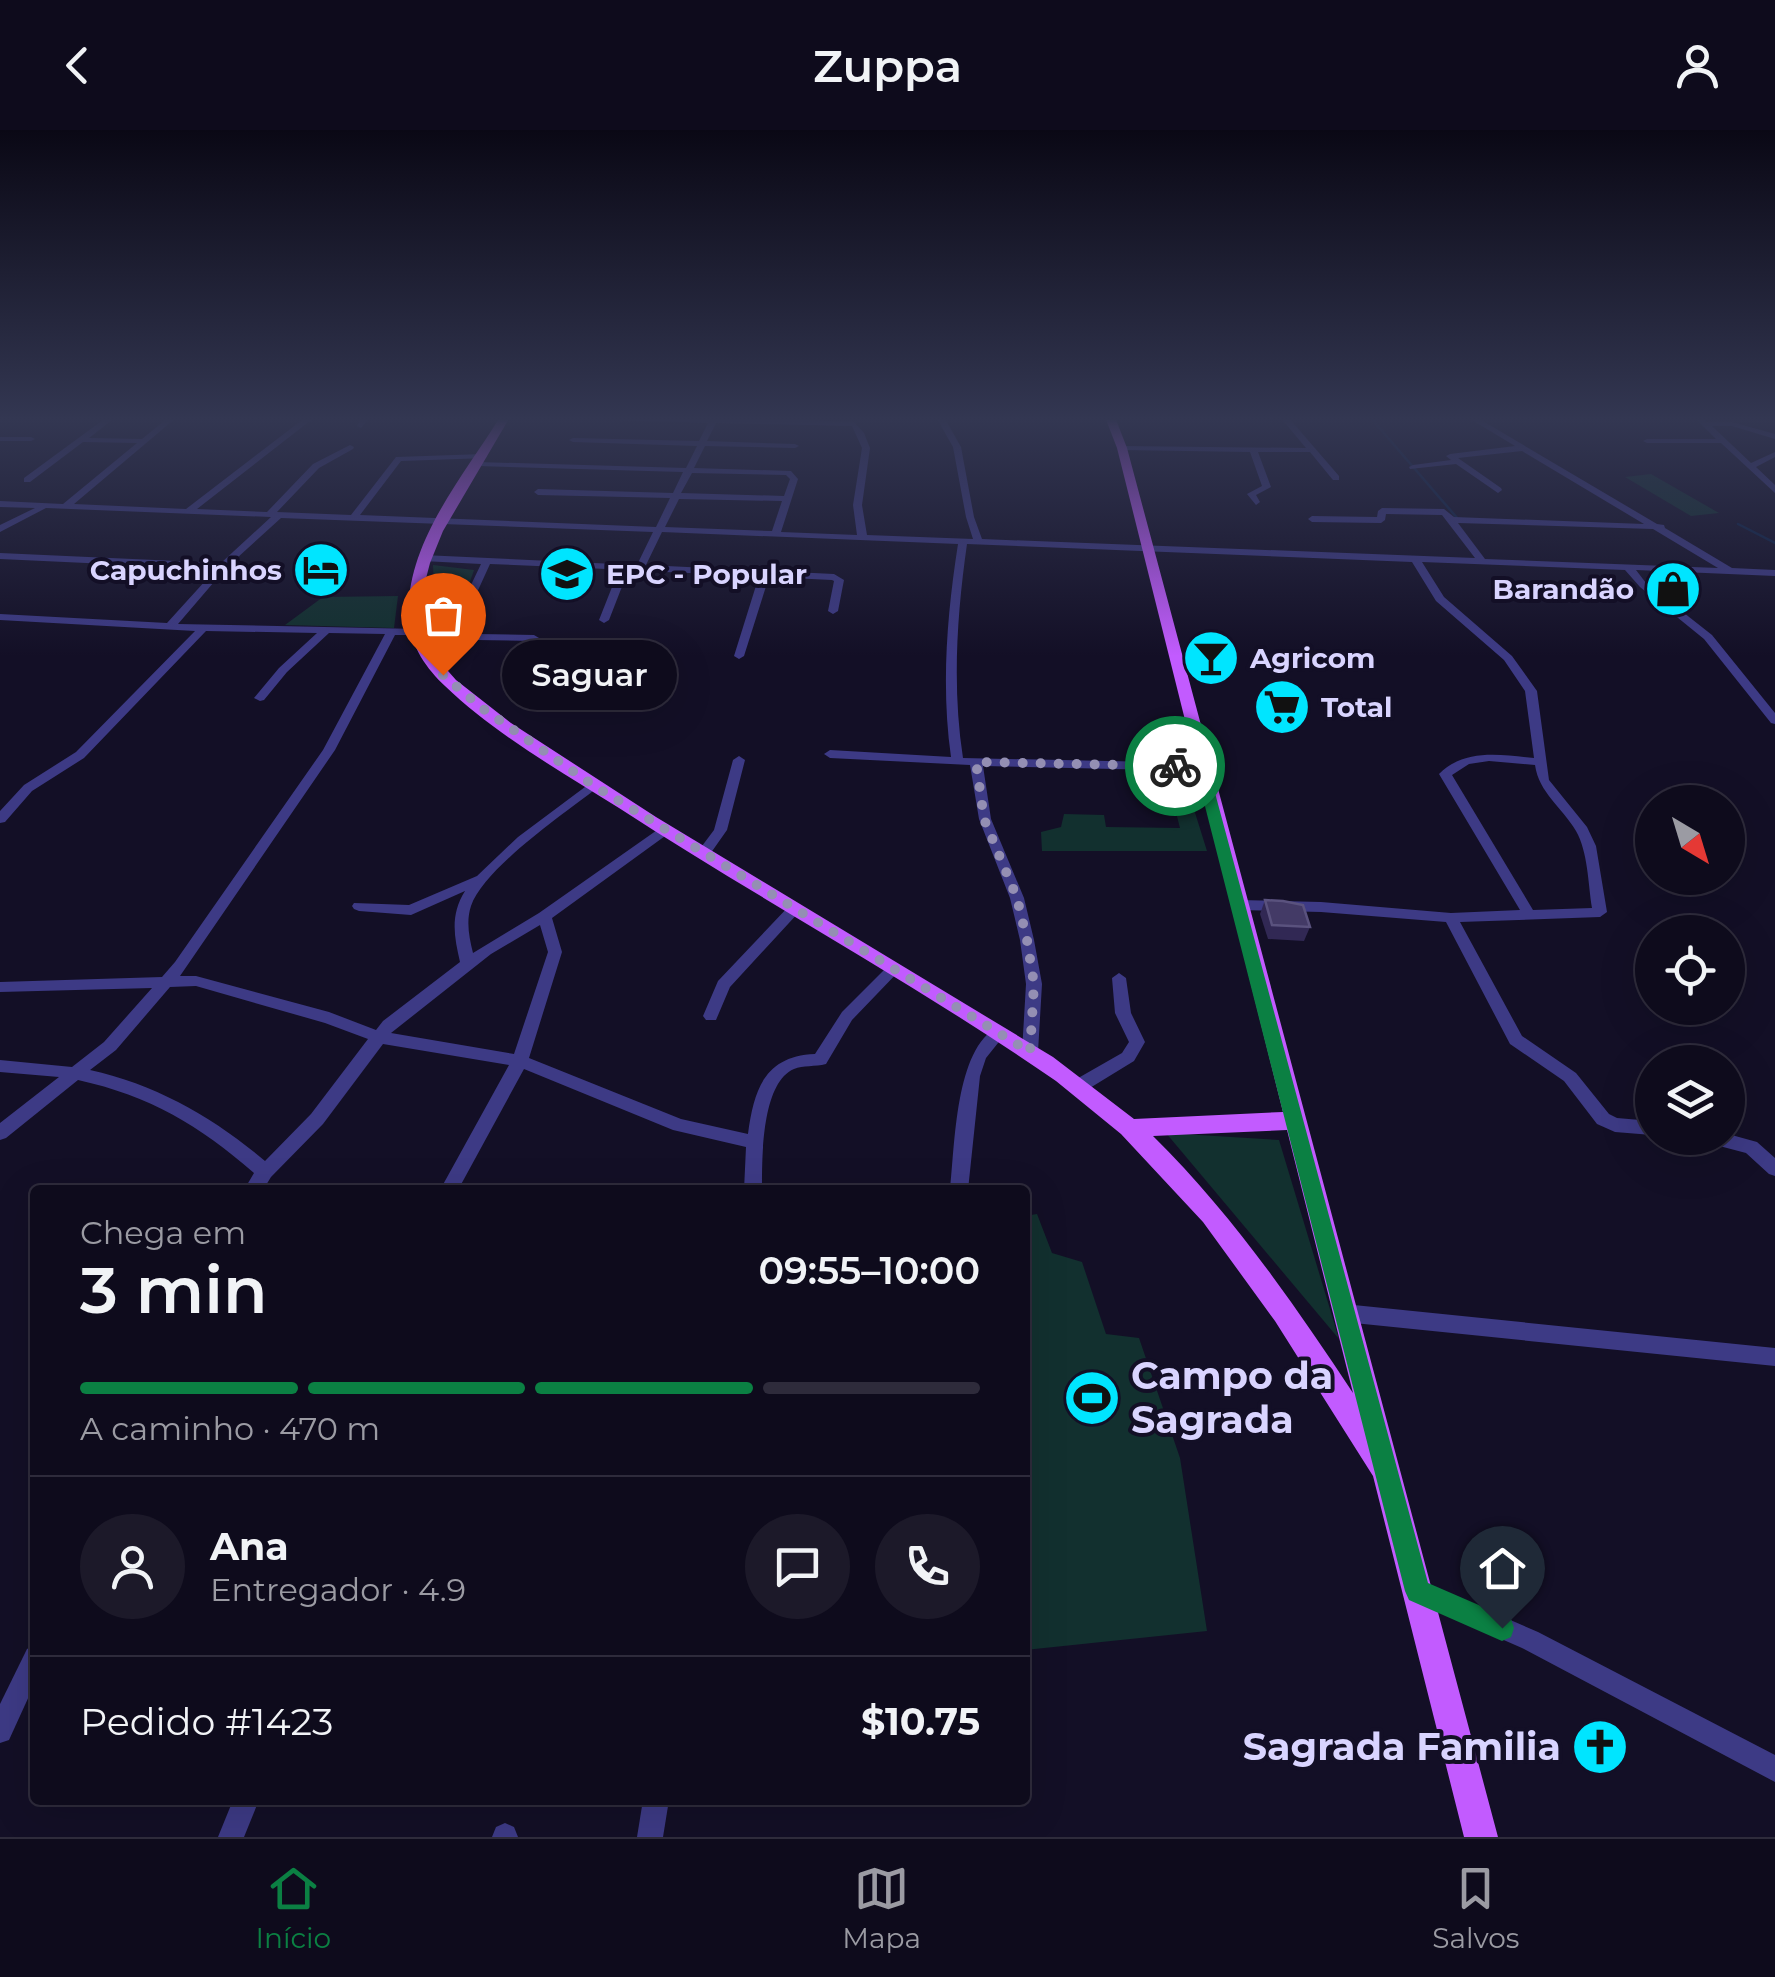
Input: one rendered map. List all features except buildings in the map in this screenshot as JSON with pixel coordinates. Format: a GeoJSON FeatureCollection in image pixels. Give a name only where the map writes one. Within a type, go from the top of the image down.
{"type":"FeatureCollection","features":[{"type":"Feature","properties":{"kind":"main road"},"geometry":{"type":"LineString","coordinates":[[459,497],[423,558],[415,591],[419,632],[426,654],[443,675],[482,708],[593,785],[1030,1052],[1132,1128],[1216,1216],[1292,1321],[1383,1466]]}},
{"type":"Feature","properties":{"kind":"main road"},"geometry":{"type":"LineString","coordinates":[[1134,497],[1481,1837]]}},
{"type":"Feature","properties":{"kind":"main road"},"geometry":{"type":"LineString","coordinates":[[1132,1128],[1294,1121]]}},
{"type":"Feature","properties":{"kind":"street"},"geometry":{"type":"LineString","coordinates":[[65,506],[76,497]]}},
{"type":"Feature","properties":{"kind":"street"},"geometry":{"type":"LineString","coordinates":[[187,512],[207,497]]}},
{"type":"Feature","properties":{"kind":"street"},"geometry":{"type":"LineString","coordinates":[[169,626],[290,497]]}},
{"type":"Feature","properties":{"kind":"street"},"geometry":{"type":"LineString","coordinates":[[352,518],[369,497]]}},
{"type":"Feature","properties":{"kind":"street"},"geometry":{"type":"LineString","coordinates":[[664,497],[788,499],[776,534]]}},
{"type":"Feature","properties":{"kind":"street"},"geometry":{"type":"LineString","coordinates":[[604,620],[620,582],[640,568],[673,497]]}},
{"type":"Feature","properties":{"kind":"street"},"geometry":{"type":"LineString","coordinates":[[857,497],[857,520],[863,538]]}},
{"type":"Feature","properties":{"kind":"street"},"geometry":{"type":"LineString","coordinates":[[966,497],[979,543]]}},
{"type":"Feature","properties":{"kind":"street"},"geometry":{"type":"LineString","coordinates":[[1253,497],[1256,502]]}},
{"type":"Feature","properties":{"kind":"street"},"geometry":{"type":"LineString","coordinates":[[1608,497],[1731,572]]}},
{"type":"Feature","properties":{"kind":"street"},"geometry":{"type":"LineString","coordinates":[[0,504],[1775,573]]}},
{"type":"Feature","properties":{"kind":"street"},"geometry":{"type":"LineString","coordinates":[[0,529],[45,506]]}},
{"type":"Feature","properties":{"kind":"street"},"geometry":{"type":"LineString","coordinates":[[1312,518],[1381,520],[1382,511],[1444,512],[1482,562]]}},
{"type":"Feature","properties":{"kind":"street"},"geometry":{"type":"LineString","coordinates":[[1451,520],[1661,527]]}},
{"type":"Feature","properties":{"kind":"street"},"geometry":{"type":"LineString","coordinates":[[957,760],[952,738],[963,542]]}},
{"type":"Feature","properties":{"kind":"street"},"geometry":{"type":"LineString","coordinates":[[0,556],[223,566]]}},
{"type":"Feature","properties":{"kind":"street"},"geometry":{"type":"LineString","coordinates":[[423,558],[837,578],[833,611]]}},
{"type":"Feature","properties":{"kind":"street"},"geometry":{"type":"LineString","coordinates":[[1239,905],[1321,907],[1451,918],[1600,912],[1589,846],[1573,814],[1544,780],[1534,697],[1521,673],[1440,599],[1415,559]]}},
{"type":"Feature","properties":{"kind":"street"},"geometry":{"type":"LineString","coordinates":[[486,562],[464,610],[464,632],[476,637],[534,638]]}},
{"type":"Feature","properties":{"kind":"street"},"geometry":{"type":"LineString","coordinates":[[1628,567],[1643,585],[1708,637],[1775,721]]}},
{"type":"Feature","properties":{"kind":"street"},"geometry":{"type":"LineString","coordinates":[[739,656],[765,574]]}},
{"type":"Feature","properties":{"kind":"street"},"geometry":{"type":"LineString","coordinates":[[0,617],[203,628],[419,632]]}},
{"type":"Feature","properties":{"kind":"street"},"geometry":{"type":"LineString","coordinates":[[0,819],[28,788],[80,755],[203,628]]}},
{"type":"Feature","properties":{"kind":"street"},"geometry":{"type":"LineString","coordinates":[[260,698],[326,631]]}},
{"type":"Feature","properties":{"kind":"street"},"geometry":{"type":"LineString","coordinates":[[0,1133],[110,1046],[166,980],[300,796],[391,633]]}},
{"type":"Feature","properties":{"kind":"street"},"geometry":{"type":"LineString","coordinates":[[830,754],[1202,767]]}},
{"type":"Feature","properties":{"kind":"street"},"geometry":{"type":"LineString","coordinates":[[1530,916],[1444,774],[1460,762],[1474,758],[1539,762]]}},
{"type":"Feature","properties":{"kind":"street"},"geometry":{"type":"LineString","coordinates":[[703,854],[720,830],[739,760]]}},
{"type":"Feature","properties":{"kind":"street"},"geometry":{"type":"LineString","coordinates":[[976,762],[984,819],[1017,898],[1027,940],[1034,984],[1030,1052]]}},
{"type":"Feature","properties":{"kind":"street"},"geometry":{"type":"LineString","coordinates":[[468,963],[460,925],[465,902],[512,850],[593,785]]}},
{"type":"Feature","properties":{"kind":"street"},"geometry":{"type":"LineString","coordinates":[[256,1185],[317,1119],[388,1025],[468,963],[544,916],[666,831]]}},
{"type":"Feature","properties":{"kind":"street"},"geometry":{"type":"LineString","coordinates":[[360,906],[411,910],[486,876]]}},
{"type":"Feature","properties":{"kind":"street"},"geometry":{"type":"LineString","coordinates":[[711,1016],[724,986],[795,908]]}},
{"type":"Feature","properties":{"kind":"street"},"geometry":{"type":"LineString","coordinates":[[451,1185],[520,1060],[555,952],[544,916]]}},
{"type":"Feature","properties":{"kind":"street"},"geometry":{"type":"LineString","coordinates":[[1451,918],[1516,1040],[1570,1077],[1603,1120],[1635,1127]]}},
{"type":"Feature","properties":{"kind":"street"},"geometry":{"type":"LineString","coordinates":[[753,1185],[753,1142],[773,1076],[792,1062],[820,1060],[847,1016],[894,969]]}},
{"type":"Feature","properties":{"kind":"street"},"geometry":{"type":"LineString","coordinates":[[1079,1086],[1128,1057],[1137,1042],[1124,1012],[1120,978]]}},
{"type":"Feature","properties":{"kind":"street"},"geometry":{"type":"LineString","coordinates":[[0,987],[196,981],[379,1036],[520,1060],[679,1125],[753,1142]]}},
{"type":"Feature","properties":{"kind":"street"},"geometry":{"type":"LineString","coordinates":[[960,1185],[972,1076],[979,1056],[998,1034]]}},
{"type":"Feature","properties":{"kind":"street"},"geometry":{"type":"LineString","coordinates":[[0,1066],[76,1075],[157,1095],[224,1134],[265,1172]]}},
{"type":"Feature","properties":{"kind":"street"},"geometry":{"type":"LineString","coordinates":[[1745,1146],[1775,1169]]}},
{"type":"Feature","properties":{"kind":"street"},"geometry":{"type":"LineString","coordinates":[[1344,1313],[1775,1357]]}},
{"type":"Feature","properties":{"kind":"street"},"geometry":{"type":"LineString","coordinates":[[1418,1591],[1530,1640],[1775,1768]]}},
{"type":"Feature","properties":{"kind":"street"},"geometry":{"type":"LineString","coordinates":[[0,1731],[30,1668]]}},
{"type":"Feature","properties":{"kind":"street"},"geometry":{"type":"LineString","coordinates":[[231,1837],[244,1805]]}},
{"type":"Feature","properties":{"kind":"street"},"geometry":{"type":"LineString","coordinates":[[650,1837],[655,1805]]}},
{"type":"Feature","properties":{"kind":"green space"},"geometry":{"type":"Polygon","coordinates":[[[1658,497],[1691,497],[1719,513],[1691,516],[1658,497]]]}},
{"type":"Feature","properties":{"kind":"green space"},"geometry":{"type":"Polygon","coordinates":[[[433,565],[474,570],[457,620],[436,632],[433,565]]]}},
{"type":"Feature","properties":{"kind":"green space"},"geometry":{"type":"Polygon","coordinates":[[[398,596],[394,628],[285,625],[323,597],[398,596]]]}},
{"type":"Feature","properties":{"kind":"green space"},"geometry":{"type":"Polygon","coordinates":[[[1173,801],[1192,803],[1207,851],[1042,851],[1041,832],[1061,827],[1064,814],[1104,815],[1106,827],[1180,828],[1173,801]]]}},
{"type":"Feature","properties":{"kind":"green space"},"geometry":{"type":"Polygon","coordinates":[[[1166,1133],[1279,1140],[1339,1339],[1166,1133]]]}},
{"type":"Feature","properties":{"kind":"green space","name":"Campo da Sagrada"},"geometry":{"type":"Polygon","coordinates":[[[1037,1214],[1052,1253],[1082,1262],[1106,1334],[1139,1338],[1180,1458],[1207,1631],[1030,1649],[1030,1215],[1037,1214]]]}},
{"type":"Feature","properties":{"kind":"waterway"},"geometry":{"type":"LineString","coordinates":[[1439,497],[1458,519]]}},
{"type":"Feature","properties":{"kind":"waterway"},"geometry":{"type":"LineString","coordinates":[[1738,524],[1775,543]]}},
{"type":"Feature","properties":{"kind":"way so far"},"geometry":{"type":"LineString","coordinates":[[443,675],[482,708],[593,785],[1030,1052],[1034,984],[1027,940],[1017,898],[984,819],[976,762],[1175,766]]}},
{"type":"Feature","properties":{"kind":"place","name":"Capuchinhos"},"geometry":{"type":"Point","coordinates":[321,570]}},
{"type":"Feature","properties":{"kind":"place","name":"EPC - Popular"},"geometry":{"type":"Point","coordinates":[567,574]}},
{"type":"Feature","properties":{"kind":"place","name":"Barandão"},"geometry":{"type":"Point","coordinates":[1673,589]}},
{"type":"Feature","properties":{"kind":"place","name":"Agricom"},"geometry":{"type":"Point","coordinates":[1211,658]}},
{"type":"Feature","properties":{"kind":"place","name":"Saguar"},"geometry":{"type":"Point","coordinates":[443,675]}},
{"type":"Feature","properties":{"kind":"place","name":"Total"},"geometry":{"type":"Point","coordinates":[1282,707]}},
{"type":"Feature","properties":{"kind":"place","name":"Campo da Sagrada"},"geometry":{"type":"Point","coordinates":[1092,1398]}},
{"type":"Feature","properties":{"kind":"place","name":"Sagrada Familia"},"geometry":{"type":"Point","coordinates":[1600,1747]}},
{"type":"Feature","properties":{"kind":"route"},"geometry":{"type":"LineString","coordinates":[[1175,766],[1202,767],[1418,1591],[1502,1628]]}}]}
